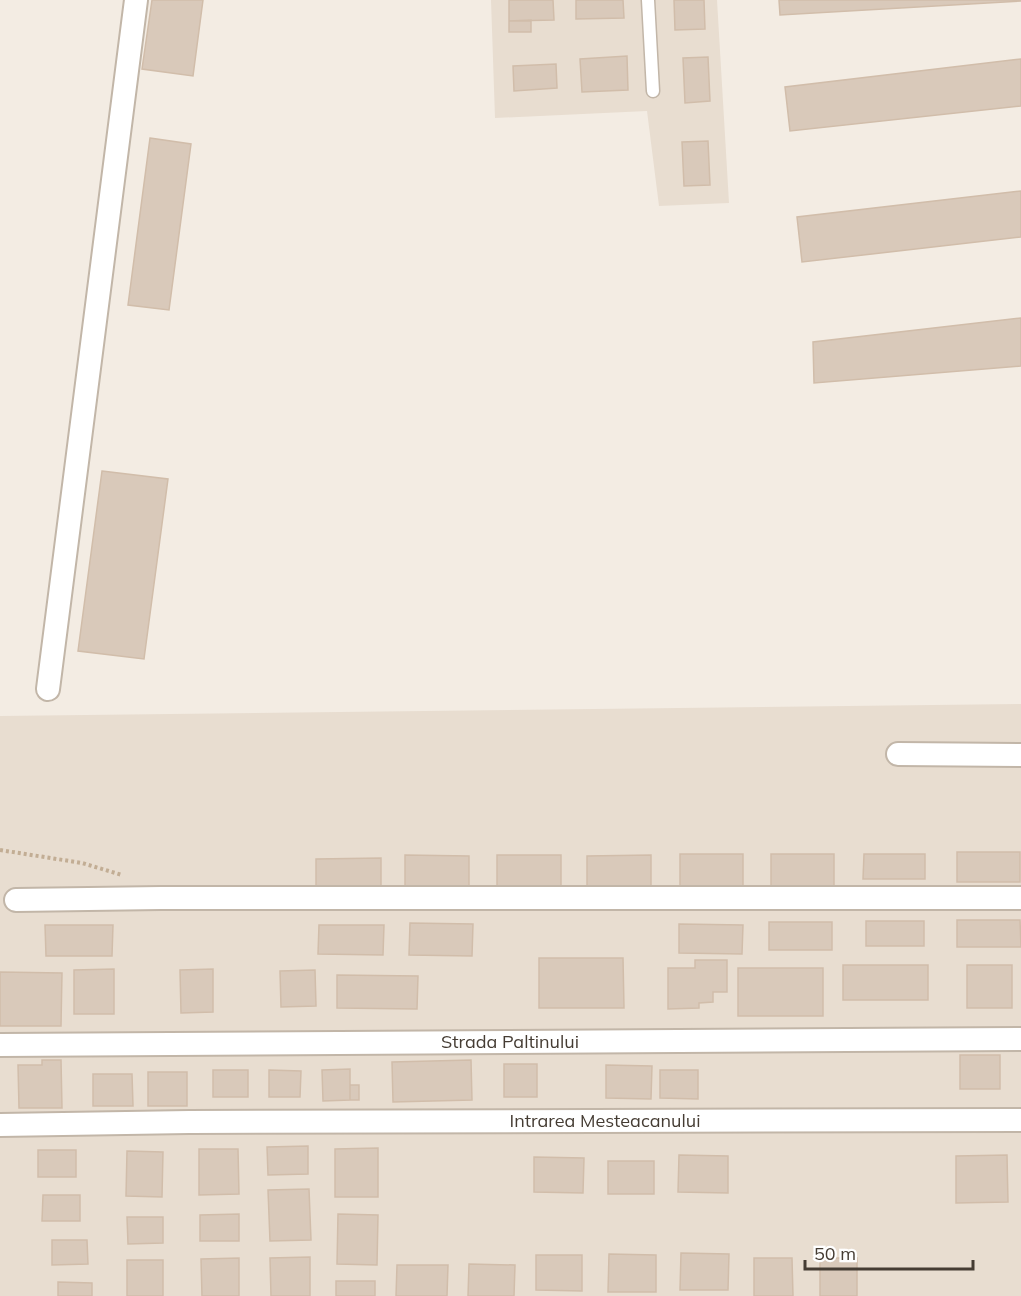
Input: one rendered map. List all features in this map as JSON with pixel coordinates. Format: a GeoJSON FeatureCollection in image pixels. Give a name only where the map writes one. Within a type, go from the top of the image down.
{"type":"FeatureCollection","features":[{"type":"Feature","properties":{"kind":"street"},"geometry":{"type":"LineString","coordinates":[[48,689],[136,0]]}},
{"type":"Feature","properties":{"kind":"street"},"geometry":{"type":"LineString","coordinates":[[898,754],[1021,755]]}},
{"type":"Feature","properties":{"kind":"street"},"geometry":{"type":"LineString","coordinates":[[16,900],[1021,898]]}},
{"type":"Feature","properties":{"kind":"street","name":"Strada Paltinului"},"geometry":{"type":"LineString","coordinates":[[0,1044],[1021,1039]]}},
{"type":"Feature","properties":{"kind":"street","name":"Intrarea Mesteacanului"},"geometry":{"type":"LineString","coordinates":[[0,1125],[189,1122],[1021,1120]]}},
{"type":"Feature","properties":{"kind":"lane"},"geometry":{"type":"LineString","coordinates":[[648,0],[654,91]]}},
{"type":"Feature","properties":{"kind":"path"},"geometry":{"type":"LineString","coordinates":[[0,849],[82,863],[131,878]]}},
{"type":"Feature","properties":{"kind":"shaded area"},"geometry":{"type":"Polygon","coordinates":[[[491,0],[717,0],[729,203],[659,206],[647,111],[495,118],[491,0]]]}},
{"type":"Feature","properties":{"kind":"shaded area"},"geometry":{"type":"Polygon","coordinates":[[[1021,704],[1021,1296],[0,1296],[0,716],[1021,704]]]}},
{"type":"Feature","properties":{"kind":"building"},"geometry":{"type":"Polygon","coordinates":[[[152,0],[203,0],[193,76],[142,69],[152,0]]]}},
{"type":"Feature","properties":{"kind":"building"},"geometry":{"type":"Polygon","coordinates":[[[509,0],[553,0],[554,20],[509,21],[509,0]]]}},
{"type":"Feature","properties":{"kind":"building"},"geometry":{"type":"Polygon","coordinates":[[[576,0],[623,0],[624,18],[576,19],[576,0]]]}},
{"type":"Feature","properties":{"kind":"building"},"geometry":{"type":"Polygon","coordinates":[[[674,0],[704,0],[705,29],[675,30],[674,0]]]}},
{"type":"Feature","properties":{"kind":"building"},"geometry":{"type":"Polygon","coordinates":[[[779,0],[1021,0],[1021,1],[780,15],[779,0]]]}},
{"type":"Feature","properties":{"kind":"building"},"geometry":{"type":"Polygon","coordinates":[[[531,20],[531,32],[509,32],[509,21],[531,20]]]}},
{"type":"Feature","properties":{"kind":"building"},"geometry":{"type":"Polygon","coordinates":[[[627,56],[628,90],[582,92],[580,59],[627,56]]]}},
{"type":"Feature","properties":{"kind":"building"},"geometry":{"type":"Polygon","coordinates":[[[708,57],[710,101],[685,103],[683,58],[708,57]]]}},
{"type":"Feature","properties":{"kind":"building"},"geometry":{"type":"Polygon","coordinates":[[[1021,59],[1021,106],[790,131],[785,87],[1021,59]]]}},
{"type":"Feature","properties":{"kind":"building"},"geometry":{"type":"Polygon","coordinates":[[[556,64],[557,88],[514,91],[513,66],[556,64]]]}},
{"type":"Feature","properties":{"kind":"building"},"geometry":{"type":"Polygon","coordinates":[[[150,138],[191,144],[169,310],[128,305],[150,138]]]}},
{"type":"Feature","properties":{"kind":"building"},"geometry":{"type":"Polygon","coordinates":[[[708,141],[710,185],[684,186],[682,142],[708,141]]]}},
{"type":"Feature","properties":{"kind":"building"},"geometry":{"type":"Polygon","coordinates":[[[1021,191],[1021,237],[802,262],[797,217],[1021,191]]]}},
{"type":"Feature","properties":{"kind":"building"},"geometry":{"type":"Polygon","coordinates":[[[1021,318],[1021,366],[814,383],[813,342],[1021,318]]]}},
{"type":"Feature","properties":{"kind":"building"},"geometry":{"type":"Polygon","coordinates":[[[102,471],[168,479],[144,659],[78,651],[102,471]]]}},
{"type":"Feature","properties":{"kind":"building"},"geometry":{"type":"Polygon","coordinates":[[[957,852],[1020,852],[1020,882],[957,882],[957,852]]]}},
{"type":"Feature","properties":{"kind":"building"},"geometry":{"type":"Polygon","coordinates":[[[680,854],[743,854],[743,886],[680,886],[680,854]]]}},
{"type":"Feature","properties":{"kind":"building"},"geometry":{"type":"Polygon","coordinates":[[[771,854],[834,854],[834,886],[771,886],[771,854]]]}},
{"type":"Feature","properties":{"kind":"building"},"geometry":{"type":"Polygon","coordinates":[[[864,854],[925,854],[925,879],[863,879],[864,854]]]}},
{"type":"Feature","properties":{"kind":"building"},"geometry":{"type":"Polygon","coordinates":[[[405,855],[469,856],[469,887],[405,886],[405,855]]]}},
{"type":"Feature","properties":{"kind":"building"},"geometry":{"type":"Polygon","coordinates":[[[497,855],[561,855],[561,887],[497,886],[497,855]]]}},
{"type":"Feature","properties":{"kind":"building"},"geometry":{"type":"Polygon","coordinates":[[[651,855],[651,887],[587,887],[587,856],[651,855]]]}},
{"type":"Feature","properties":{"kind":"building"},"geometry":{"type":"Polygon","coordinates":[[[381,858],[381,888],[316,888],[316,859],[381,858]]]}},
{"type":"Feature","properties":{"kind":"building"},"geometry":{"type":"Polygon","coordinates":[[[957,920],[1020,920],[1021,947],[957,947],[957,920]]]}},
{"type":"Feature","properties":{"kind":"building"},"geometry":{"type":"Polygon","coordinates":[[[866,921],[924,921],[924,946],[866,946],[866,921]]]}},
{"type":"Feature","properties":{"kind":"building"},"geometry":{"type":"Polygon","coordinates":[[[769,922],[832,922],[832,950],[769,950],[769,922]]]}},
{"type":"Feature","properties":{"kind":"building"},"geometry":{"type":"Polygon","coordinates":[[[410,923],[473,924],[472,956],[409,955],[410,923]]]}},
{"type":"Feature","properties":{"kind":"building"},"geometry":{"type":"Polygon","coordinates":[[[679,924],[743,925],[742,954],[679,953],[679,924]]]}},
{"type":"Feature","properties":{"kind":"building"},"geometry":{"type":"Polygon","coordinates":[[[45,925],[113,925],[112,956],[46,956],[45,925]]]}},
{"type":"Feature","properties":{"kind":"building"},"geometry":{"type":"Polygon","coordinates":[[[319,925],[384,925],[383,955],[318,954],[319,925]]]}},
{"type":"Feature","properties":{"kind":"building"},"geometry":{"type":"Polygon","coordinates":[[[539,958],[623,958],[624,1008],[539,1008],[539,958]]]}},
{"type":"Feature","properties":{"kind":"building"},"geometry":{"type":"Polygon","coordinates":[[[695,960],[727,960],[727,992],[713,992],[713,1002],[699,1003],[699,1008],[668,1009],[668,968],[695,968],[695,960]]]}},
{"type":"Feature","properties":{"kind":"building"},"geometry":{"type":"Polygon","coordinates":[[[843,965],[928,965],[928,1000],[843,1000],[843,965]]]}},
{"type":"Feature","properties":{"kind":"building"},"geometry":{"type":"Polygon","coordinates":[[[967,965],[1012,965],[1012,1008],[967,1008],[967,965]]]}},
{"type":"Feature","properties":{"kind":"building"},"geometry":{"type":"Polygon","coordinates":[[[738,968],[823,968],[823,1016],[738,1016],[738,968]]]}},
{"type":"Feature","properties":{"kind":"building"},"geometry":{"type":"Polygon","coordinates":[[[114,969],[114,1014],[74,1014],[74,970],[114,969]]]}},
{"type":"Feature","properties":{"kind":"building"},"geometry":{"type":"Polygon","coordinates":[[[213,969],[213,1012],[181,1013],[180,970],[213,969]]]}},
{"type":"Feature","properties":{"kind":"building"},"geometry":{"type":"Polygon","coordinates":[[[315,970],[316,1006],[281,1007],[280,971],[315,970]]]}},
{"type":"Feature","properties":{"kind":"building"},"geometry":{"type":"Polygon","coordinates":[[[0,972],[62,973],[61,1026],[0,1026],[0,972]]]}},
{"type":"Feature","properties":{"kind":"building"},"geometry":{"type":"Polygon","coordinates":[[[337,975],[418,976],[417,1009],[337,1008],[337,975]]]}},
{"type":"Feature","properties":{"kind":"building"},"geometry":{"type":"Polygon","coordinates":[[[960,1055],[1000,1055],[1000,1089],[960,1089],[960,1055]]]}},
{"type":"Feature","properties":{"kind":"building"},"geometry":{"type":"Polygon","coordinates":[[[42,1060],[61,1060],[62,1108],[19,1108],[18,1065],[42,1065],[42,1060]]]}},
{"type":"Feature","properties":{"kind":"building"},"geometry":{"type":"Polygon","coordinates":[[[471,1060],[472,1100],[393,1102],[392,1062],[471,1060]]]}},
{"type":"Feature","properties":{"kind":"building"},"geometry":{"type":"Polygon","coordinates":[[[504,1064],[537,1064],[537,1097],[504,1097],[504,1064]]]}},
{"type":"Feature","properties":{"kind":"building"},"geometry":{"type":"Polygon","coordinates":[[[606,1065],[652,1066],[651,1099],[606,1098],[606,1065]]]}},
{"type":"Feature","properties":{"kind":"building"},"geometry":{"type":"Polygon","coordinates":[[[350,1069],[350,1100],[323,1101],[322,1070],[350,1069]]]}},
{"type":"Feature","properties":{"kind":"building"},"geometry":{"type":"Polygon","coordinates":[[[213,1070],[248,1070],[248,1097],[213,1097],[213,1070]]]}},
{"type":"Feature","properties":{"kind":"building"},"geometry":{"type":"Polygon","coordinates":[[[269,1070],[301,1071],[300,1097],[269,1097],[269,1070]]]}},
{"type":"Feature","properties":{"kind":"building"},"geometry":{"type":"Polygon","coordinates":[[[660,1070],[698,1070],[698,1099],[660,1098],[660,1070]]]}},
{"type":"Feature","properties":{"kind":"building"},"geometry":{"type":"Polygon","coordinates":[[[148,1072],[187,1072],[187,1106],[148,1106],[148,1072]]]}},
{"type":"Feature","properties":{"kind":"building"},"geometry":{"type":"Polygon","coordinates":[[[93,1074],[132,1074],[133,1106],[93,1106],[93,1074]]]}},
{"type":"Feature","properties":{"kind":"building"},"geometry":{"type":"Polygon","coordinates":[[[350,1085],[359,1085],[359,1100],[350,1100],[350,1085]]]}},
{"type":"Feature","properties":{"kind":"building"},"geometry":{"type":"Polygon","coordinates":[[[308,1146],[308,1174],[268,1175],[267,1147],[308,1146]]]}},
{"type":"Feature","properties":{"kind":"building"},"geometry":{"type":"Polygon","coordinates":[[[378,1148],[378,1197],[335,1197],[335,1149],[378,1148]]]}},
{"type":"Feature","properties":{"kind":"building"},"geometry":{"type":"Polygon","coordinates":[[[199,1149],[238,1149],[239,1194],[199,1195],[199,1149]]]}},
{"type":"Feature","properties":{"kind":"building"},"geometry":{"type":"Polygon","coordinates":[[[38,1150],[76,1150],[76,1177],[38,1177],[38,1150]]]}},
{"type":"Feature","properties":{"kind":"building"},"geometry":{"type":"Polygon","coordinates":[[[127,1151],[163,1152],[162,1197],[126,1196],[127,1151]]]}},
{"type":"Feature","properties":{"kind":"building"},"geometry":{"type":"Polygon","coordinates":[[[679,1155],[728,1156],[728,1193],[678,1192],[679,1155]]]}},
{"type":"Feature","properties":{"kind":"building"},"geometry":{"type":"Polygon","coordinates":[[[1007,1155],[1008,1202],[956,1203],[956,1156],[1007,1155]]]}},
{"type":"Feature","properties":{"kind":"building"},"geometry":{"type":"Polygon","coordinates":[[[534,1157],[584,1158],[583,1193],[534,1192],[534,1157]]]}},
{"type":"Feature","properties":{"kind":"building"},"geometry":{"type":"Polygon","coordinates":[[[608,1161],[654,1161],[654,1194],[608,1194],[608,1161]]]}},
{"type":"Feature","properties":{"kind":"building"},"geometry":{"type":"Polygon","coordinates":[[[309,1189],[311,1240],[270,1241],[268,1190],[309,1189]]]}},
{"type":"Feature","properties":{"kind":"building"},"geometry":{"type":"Polygon","coordinates":[[[43,1195],[80,1195],[80,1221],[42,1221],[43,1195]]]}},
{"type":"Feature","properties":{"kind":"building"},"geometry":{"type":"Polygon","coordinates":[[[239,1214],[239,1241],[200,1241],[200,1215],[239,1214]]]}},
{"type":"Feature","properties":{"kind":"building"},"geometry":{"type":"Polygon","coordinates":[[[338,1214],[378,1215],[377,1265],[337,1264],[338,1214]]]}},
{"type":"Feature","properties":{"kind":"building"},"geometry":{"type":"Polygon","coordinates":[[[127,1217],[163,1217],[163,1243],[128,1244],[127,1217]]]}},
{"type":"Feature","properties":{"kind":"building"},"geometry":{"type":"Polygon","coordinates":[[[52,1240],[87,1240],[88,1264],[52,1265],[52,1240]]]}},
{"type":"Feature","properties":{"kind":"building"},"geometry":{"type":"Polygon","coordinates":[[[681,1253],[729,1254],[728,1290],[680,1290],[681,1253]]]}},
{"type":"Feature","properties":{"kind":"building"},"geometry":{"type":"Polygon","coordinates":[[[609,1254],[656,1255],[656,1292],[608,1292],[609,1254]]]}},
{"type":"Feature","properties":{"kind":"building"},"geometry":{"type":"Polygon","coordinates":[[[536,1255],[582,1255],[582,1291],[536,1290],[536,1255]]]}},
{"type":"Feature","properties":{"kind":"building"},"geometry":{"type":"Polygon","coordinates":[[[310,1257],[310,1296],[271,1296],[270,1258],[310,1257]]]}},
{"type":"Feature","properties":{"kind":"building"},"geometry":{"type":"Polygon","coordinates":[[[239,1258],[239,1296],[202,1296],[201,1259],[239,1258]]]}},
{"type":"Feature","properties":{"kind":"building"},"geometry":{"type":"Polygon","coordinates":[[[754,1258],[792,1258],[793,1296],[754,1296],[754,1258]]]}},
{"type":"Feature","properties":{"kind":"building"},"geometry":{"type":"Polygon","coordinates":[[[820,1258],[857,1258],[857,1296],[820,1296],[820,1258]]]}},
{"type":"Feature","properties":{"kind":"building"},"geometry":{"type":"Polygon","coordinates":[[[127,1260],[163,1260],[163,1296],[127,1296],[127,1260]]]}},
{"type":"Feature","properties":{"kind":"building"},"geometry":{"type":"Polygon","coordinates":[[[469,1264],[515,1265],[514,1296],[468,1296],[469,1264]]]}},
{"type":"Feature","properties":{"kind":"building"},"geometry":{"type":"Polygon","coordinates":[[[397,1265],[448,1265],[447,1296],[396,1296],[397,1265]]]}},
{"type":"Feature","properties":{"kind":"building"},"geometry":{"type":"Polygon","coordinates":[[[336,1281],[375,1281],[375,1296],[336,1296],[336,1281]]]}},
{"type":"Feature","properties":{"kind":"building"},"geometry":{"type":"Polygon","coordinates":[[[58,1282],[92,1283],[92,1296],[58,1296],[58,1282]]]}}]}
